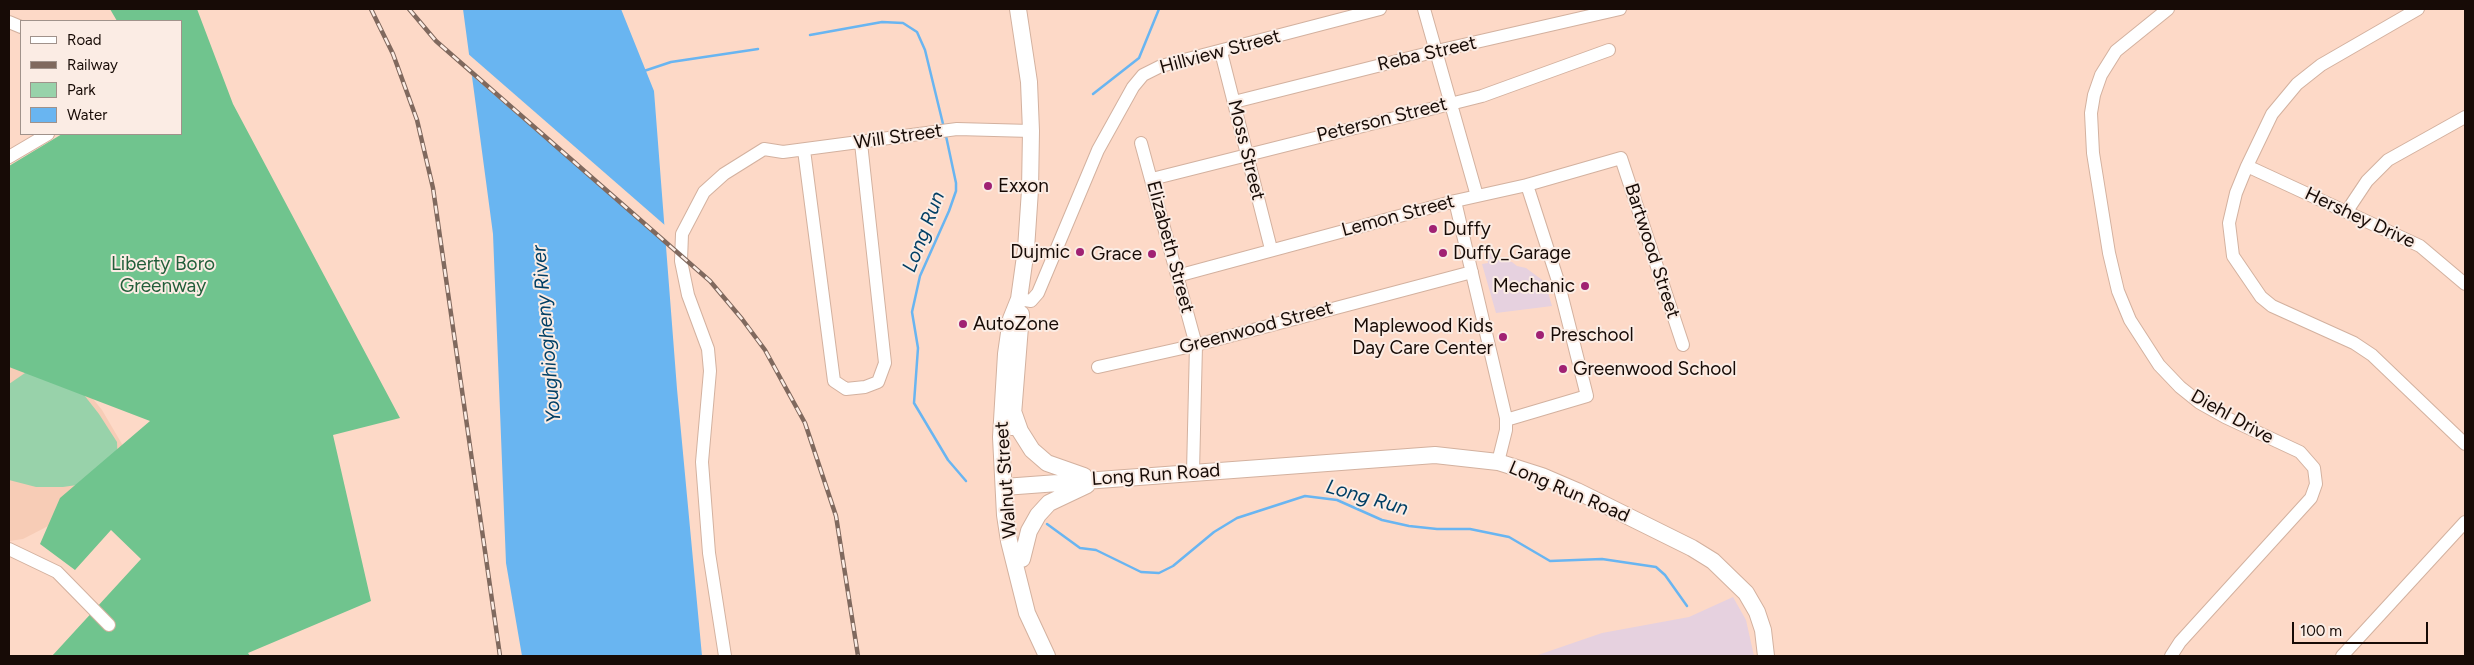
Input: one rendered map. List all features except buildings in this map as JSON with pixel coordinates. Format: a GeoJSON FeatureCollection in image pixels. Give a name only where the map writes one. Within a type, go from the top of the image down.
{"type":"FeatureCollection","features":[{"type":"Feature","properties":{"kind":"main road","name":"Walnut Street"},"geometry":{"type":"LineString","coordinates":[[1018,9],[1029,82],[1031,131],[1028,222],[1019,299],[1022,320],[1013,410],[1006,524],[1027,613],[1047,656]]}},
{"type":"Feature","properties":{"kind":"main road","name":"Walnut Street"},"geometry":{"type":"LineString","coordinates":[[1019,299],[1011,319],[1003,390],[1001,437],[1022,559],[1038,617],[1052,656]]}},
{"type":"Feature","properties":{"kind":"main road"},"geometry":{"type":"LineString","coordinates":[[1013,410],[1020,431],[1032,450],[1047,463],[1066,471],[1099,480]]}},
{"type":"Feature","properties":{"kind":"main road","name":"Long Run Road"},"geometry":{"type":"LineString","coordinates":[[1008,486],[1435,455],[1498,462],[1542,476],[1577,491],[1692,548],[1713,561],[1746,593],[1757,612],[1763,630],[1766,656]]}},
{"type":"Feature","properties":{"kind":"main road"},"geometry":{"type":"LineString","coordinates":[[1022,559],[1029,531],[1049,503],[1099,480]]}},
{"type":"Feature","properties":{"kind":"street","name":"Hillview Street"},"geometry":{"type":"LineString","coordinates":[[1019,299],[1031,301],[1038,293],[1098,150],[1133,87],[1151,70],[1380,9]]}},
{"type":"Feature","properties":{"kind":"street"},"geometry":{"type":"LineString","coordinates":[[1424,9],[1477,196]]}},
{"type":"Feature","properties":{"kind":"street","name":"Reba Street"},"geometry":{"type":"LineString","coordinates":[[1234,102],[1437,51],[1620,9]]}},
{"type":"Feature","properties":{"kind":"street","name":"Diehl Drive"},"geometry":{"type":"LineString","coordinates":[[2168,9],[2116,51],[2101,75],[2090,113],[2109,253],[2118,291],[2130,320],[2159,365],[2180,387],[2200,403],[2225,417],[2300,452],[2314,468],[2316,484],[2311,498],[2180,642],[2171,656]]}},
{"type":"Feature","properties":{"kind":"street"},"geometry":{"type":"LineString","coordinates":[[2418,9],[2322,64],[2297,84],[2272,114],[2246,166],[2236,193],[2229,223],[2233,256],[2261,297],[2272,306],[2354,343],[2372,355],[2465,444]]}},
{"type":"Feature","properties":{"kind":"street","name":"Peterson Street"},"geometry":{"type":"LineString","coordinates":[[1152,179],[1482,96],[1609,50]]}},
{"type":"Feature","properties":{"kind":"street","name":"Moss Street"},"geometry":{"type":"LineString","coordinates":[[1221,52],[1271,249]]}},
{"type":"Feature","properties":{"kind":"street"},"geometry":{"type":"LineString","coordinates":[[2347,211],[2367,181],[2388,160],[2465,117]]}},
{"type":"Feature","properties":{"kind":"street","name":"Will Street"},"geometry":{"type":"LineString","coordinates":[[725,656],[709,553],[702,462],[710,371],[708,350],[688,295],[681,261],[682,234],[704,192],[724,174],[764,149],[783,152],[804,150],[932,131],[958,129],[1031,131]]}},
{"type":"Feature","properties":{"kind":"street"},"geometry":{"type":"LineString","coordinates":[[9,157],[46,135]]}},
{"type":"Feature","properties":{"kind":"street"},"geometry":{"type":"LineString","coordinates":[[804,150],[834,380],[846,389],[865,387],[878,382],[885,363],[861,143]]}},
{"type":"Feature","properties":{"kind":"street","name":"Elizabeth Street"},"geometry":{"type":"LineString","coordinates":[[1140,143],[1152,179],[1176,276],[1196,345],[1193,472]]}},
{"type":"Feature","properties":{"kind":"street","name":"Lemon Street"},"geometry":{"type":"LineString","coordinates":[[1176,276],[1455,201],[1527,185],[1621,158]]}},
{"type":"Feature","properties":{"kind":"street","name":"Bartwood Street"},"geometry":{"type":"LineString","coordinates":[[1621,158],[1682,345]]}},
{"type":"Feature","properties":{"kind":"street","name":"Hershey Drive"},"geometry":{"type":"LineString","coordinates":[[2246,166],[2420,246],[2465,284]]}},
{"type":"Feature","properties":{"kind":"street"},"geometry":{"type":"LineString","coordinates":[[1506,420],[1587,396],[1558,281],[1527,185]]}},
{"type":"Feature","properties":{"kind":"street"},"geometry":{"type":"LineString","coordinates":[[1455,201],[1506,420],[1506,430],[1498,462]]}},
{"type":"Feature","properties":{"kind":"street","name":"Greenwood Street"},"geometry":{"type":"LineString","coordinates":[[1098,367],[1196,345],[1472,272]]}},
{"type":"Feature","properties":{"kind":"street"},"geometry":{"type":"LineString","coordinates":[[2342,656],[2465,522]]}},
{"type":"Feature","properties":{"kind":"street"},"geometry":{"type":"LineString","coordinates":[[9,549],[57,572],[109,625]]}},
{"type":"Feature","properties":{"kind":"shaded area"},"geometry":{"type":"Polygon","coordinates":[[[1494,251],[1498,260],[1512,262],[1517,266],[1526,268],[1545,282],[1552,306],[1496,313],[1482,264],[1488,263],[1486,252],[1494,251]]]}},
{"type":"Feature","properties":{"kind":"shaded area"},"geometry":{"type":"Polygon","coordinates":[[[9,283],[77,379],[102,410],[129,456],[54,523],[23,539],[9,541],[9,283]]]}},
{"type":"Feature","properties":{"kind":"shaded area"},"geometry":{"type":"Polygon","coordinates":[[[1733,597],[1746,620],[1754,656],[1535,656],[1602,633],[1689,617],[1733,597]]]}},
{"type":"Feature","properties":{"kind":"green space","name":"Liberty Boro Greenway"},"geometry":{"type":"Polygon","coordinates":[[[110,9],[197,9],[233,104],[400,418],[333,435],[371,601],[248,653],[250,656],[52,656],[141,559],[111,530],[75,570],[40,544],[60,498],[150,421],[9,367],[9,166],[60,135],[182,135],[182,20],[116,20],[110,9]]]}},
{"type":"Feature","properties":{"kind":"green space"},"geometry":{"type":"Polygon","coordinates":[[[41,362],[77,386],[99,414],[117,442],[118,466],[77,485],[63,487],[36,487],[9,480],[9,384],[41,362]]]}},
{"type":"Feature","properties":{"kind":"water","name":"Youghiogheny River"},"geometry":{"type":"Polygon","coordinates":[[[463,9],[621,9],[654,91],[677,389],[702,656],[522,656],[506,563],[493,234],[463,9]]]}},
{"type":"Feature","properties":{"kind":"pier"},"geometry":{"type":"Polygon","coordinates":[[[466,52],[667,227],[669,246],[469,73],[466,52]]]}},
{"type":"Feature","properties":{"kind":"waterway"},"geometry":{"type":"LineString","coordinates":[[1093,94],[1139,58],[1159,9]]}},
{"type":"Feature","properties":{"kind":"waterway","name":"Long Run"},"geometry":{"type":"LineString","coordinates":[[810,35],[882,22],[903,23],[917,32],[925,50],[944,128]]}},
{"type":"Feature","properties":{"kind":"waterway","name":"Long Run"},"geometry":{"type":"LineString","coordinates":[[644,71],[671,62],[758,49]]}},
{"type":"Feature","properties":{"kind":"waterway","name":"Long Run"},"geometry":{"type":"LineString","coordinates":[[946,136],[956,191],[920,276],[912,312],[918,348],[914,403],[948,460],[966,481]]}},
{"type":"Feature","properties":{"kind":"waterway","name":"Long Run"},"geometry":{"type":"LineString","coordinates":[[1047,524],[1080,548],[1096,550],[1141,572],[1159,573],[1173,566],[1214,532],[1237,518],[1305,496],[1337,500],[1382,520],[1409,526],[1437,529],[1470,529],[1509,537],[1550,561],[1602,559],[1656,567],[1665,575],[1687,606]]}},
{"type":"Feature","properties":{"kind":"railway"},"geometry":{"type":"LineString","coordinates":[[371,9],[393,54],[417,120],[433,188],[500,656]]}},
{"type":"Feature","properties":{"kind":"railway"},"geometry":{"type":"LineString","coordinates":[[409,9],[436,41],[710,281],[765,350],[805,423],[836,516],[858,656]]}},
{"type":"Feature","properties":{"kind":"place","name":"Exxon"},"geometry":{"type":"Point","coordinates":[988,186]}},
{"type":"Feature","properties":{"kind":"place","name":"Duffy"},"geometry":{"type":"Point","coordinates":[1433,229]}},
{"type":"Feature","properties":{"kind":"place","name":"Dujmic"},"geometry":{"type":"Point","coordinates":[1080,252]}},
{"type":"Feature","properties":{"kind":"place","name":"Duffy_Garage"},"geometry":{"type":"Point","coordinates":[1443,253]}},
{"type":"Feature","properties":{"kind":"place","name":"Grace"},"geometry":{"type":"Point","coordinates":[1152,254]}},
{"type":"Feature","properties":{"kind":"place","name":"Mechanic"},"geometry":{"type":"Point","coordinates":[1585,286]}},
{"type":"Feature","properties":{"kind":"place","name":"AutoZone"},"geometry":{"type":"Point","coordinates":[963,324]}},
{"type":"Feature","properties":{"kind":"place","name":"Preschool"},"geometry":{"type":"Point","coordinates":[1540,335]}},
{"type":"Feature","properties":{"kind":"place","name":"Maplewood Kids Day Care Center"},"geometry":{"type":"Point","coordinates":[1503,337]}},
{"type":"Feature","properties":{"kind":"place","name":"Greenwood School"},"geometry":{"type":"Point","coordinates":[1563,369]}}]}
